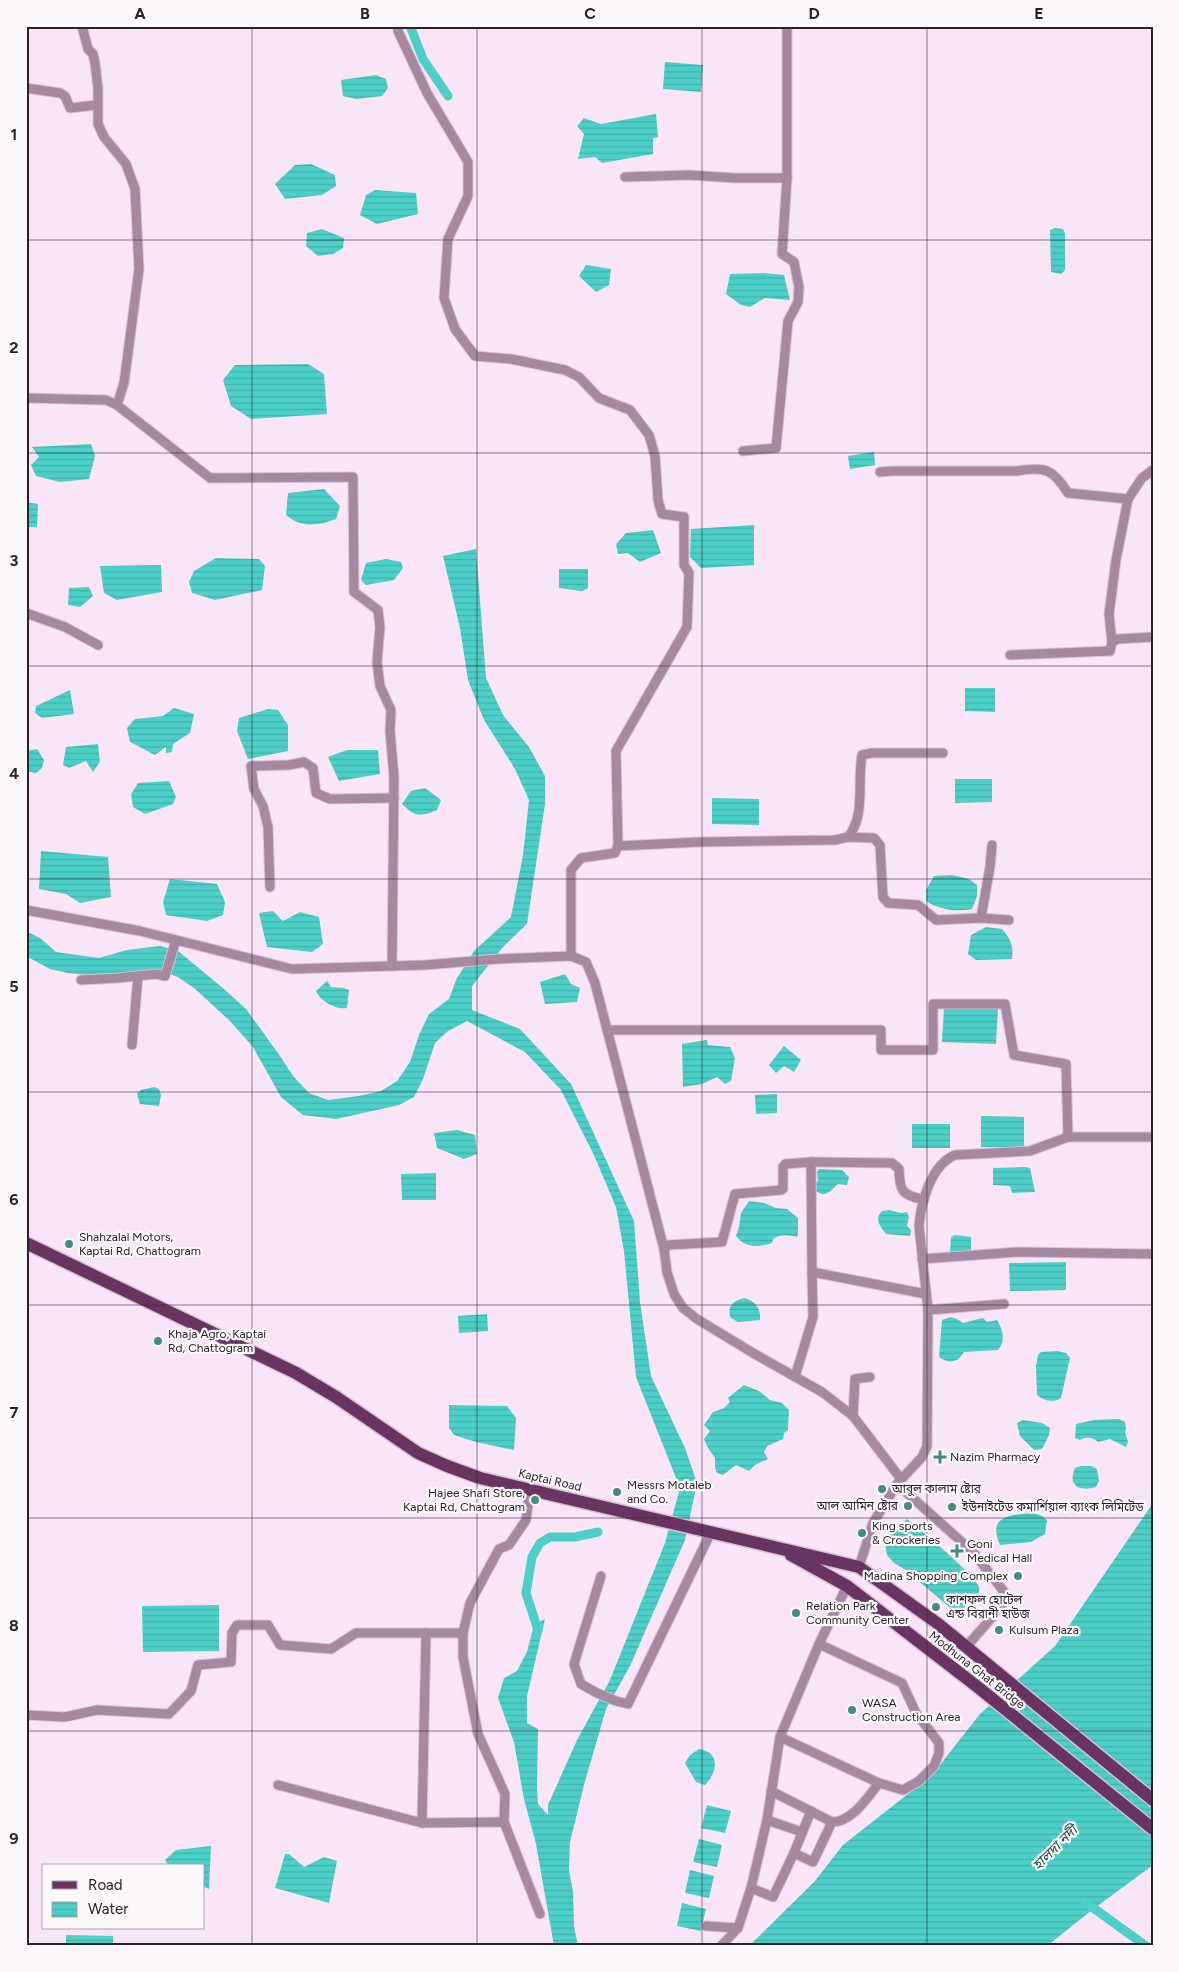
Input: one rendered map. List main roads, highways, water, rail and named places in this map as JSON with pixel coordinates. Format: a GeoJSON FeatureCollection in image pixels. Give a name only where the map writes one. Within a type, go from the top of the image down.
{"type":"FeatureCollection","features":[{"type":"Feature","properties":{"kind":"main road","name":"Kaptai Road"},"geometry":{"type":"LineString","coordinates":[[26,1243],[296,1373],[336,1397],[418,1453],[447,1466],[480,1478],[775,1547]]}},
{"type":"Feature","properties":{"kind":"main road","name":"Modhuna Ghat Bridge"},"geometry":{"type":"LineString","coordinates":[[775,1547],[859,1567],[937,1623],[1153,1800]]}},
{"type":"Feature","properties":{"kind":"main road","name":"Modhuna Ghat Bridge"},"geometry":{"type":"LineString","coordinates":[[775,1547],[848,1586],[979,1688],[1153,1828]]}},
{"type":"Feature","properties":{"kind":"water"},"geometry":{"type":"Polygon","coordinates":[[[665,62],[703,65],[701,92],[663,89],[665,62]]]}},
{"type":"Feature","properties":{"kind":"water"},"geometry":{"type":"Polygon","coordinates":[[[376,75],[386,79],[388,88],[382,96],[356,99],[343,96],[341,80],[376,75]]]}},
{"type":"Feature","properties":{"kind":"water"},"geometry":{"type":"Polygon","coordinates":[[[656,114],[658,137],[653,138],[653,154],[602,163],[595,157],[578,159],[584,134],[577,126],[584,118],[601,124],[656,114]]]}},
{"type":"Feature","properties":{"kind":"water"},"geometry":{"type":"Polygon","coordinates":[[[311,164],[335,175],[336,186],[322,195],[285,199],[275,184],[295,165],[311,164]]]}},
{"type":"Feature","properties":{"kind":"water"},"geometry":{"type":"Polygon","coordinates":[[[375,190],[416,193],[418,214],[377,224],[360,215],[366,195],[375,190]]]}},
{"type":"Feature","properties":{"kind":"water"},"geometry":{"type":"Polygon","coordinates":[[[1055,228],[1063,229],[1065,233],[1065,270],[1061,274],[1051,272],[1050,230],[1055,228]]]}},
{"type":"Feature","properties":{"kind":"water"},"geometry":{"type":"Polygon","coordinates":[[[322,229],[344,238],[343,248],[333,254],[318,256],[306,246],[307,233],[322,229]]]}},
{"type":"Feature","properties":{"kind":"water"},"geometry":{"type":"Polygon","coordinates":[[[586,265],[611,269],[609,285],[596,292],[579,276],[586,265]]]}},
{"type":"Feature","properties":{"kind":"water"},"geometry":{"type":"Polygon","coordinates":[[[764,273],[784,275],[790,300],[765,298],[750,307],[741,305],[726,294],[730,274],[764,273]]]}},
{"type":"Feature","properties":{"kind":"water"},"geometry":{"type":"Polygon","coordinates":[[[308,364],[324,374],[327,414],[251,419],[231,406],[223,380],[235,365],[308,364]]]}},
{"type":"Feature","properties":{"kind":"water"},"geometry":{"type":"Polygon","coordinates":[[[91,444],[95,456],[89,479],[60,482],[36,476],[31,465],[39,457],[32,447],[91,444]]]}},
{"type":"Feature","properties":{"kind":"water"},"geometry":{"type":"Polygon","coordinates":[[[874,452],[875,465],[850,469],[848,456],[874,452]]]}},
{"type":"Feature","properties":{"kind":"water"},"geometry":{"type":"Polygon","coordinates":[[[324,489],[340,506],[336,519],[323,523],[303,524],[286,515],[288,493],[324,489]]]}},
{"type":"Feature","properties":{"kind":"water"},"geometry":{"type":"Polygon","coordinates":[[[26,502],[38,504],[37,527],[26,527],[26,502]]]}},
{"type":"Feature","properties":{"kind":"water"},"geometry":{"type":"Polygon","coordinates":[[[754,525],[754,565],[701,568],[690,557],[691,529],[754,525]]]}},
{"type":"Feature","properties":{"kind":"water"},"geometry":{"type":"Polygon","coordinates":[[[653,530],[661,553],[640,562],[628,553],[618,554],[616,544],[626,533],[653,530]]]}},
{"type":"Feature","properties":{"kind":"water"},"geometry":{"type":"Polygon","coordinates":[[[476,549],[486,678],[503,715],[529,747],[545,776],[545,804],[527,924],[503,947],[472,986],[472,1010],[520,1029],[571,1084],[634,1221],[640,1302],[651,1376],[685,1448],[697,1483],[685,1540],[630,1666],[606,1709],[584,1785],[570,1842],[569,1870],[573,1892],[574,1926],[578,1946],[554,1946],[536,1844],[524,1799],[514,1742],[498,1698],[504,1678],[517,1671],[527,1652],[534,1625],[545,1619],[527,1696],[527,1723],[538,1729],[538,1804],[548,1815],[548,1805],[577,1740],[610,1680],[665,1543],[680,1488],[636,1377],[624,1251],[616,1207],[593,1153],[561,1090],[525,1052],[467,1021],[448,1031],[435,1043],[423,1079],[414,1097],[399,1105],[336,1119],[303,1115],[281,1097],[253,1047],[230,1021],[194,988],[178,977],[161,971],[97,976],[68,973],[50,969],[26,956],[26,931],[40,938],[56,952],[99,958],[127,950],[160,946],[178,951],[246,1009],[293,1076],[309,1093],[328,1100],[359,1096],[381,1091],[397,1081],[410,1062],[419,1035],[429,1014],[449,999],[456,980],[474,951],[511,917],[523,855],[529,800],[515,769],[484,720],[468,680],[460,628],[443,556],[476,549]]]}},
{"type":"Feature","properties":{"kind":"water"},"geometry":{"type":"Polygon","coordinates":[[[216,558],[259,559],[265,566],[262,590],[215,600],[192,593],[189,582],[194,571],[216,558]]]}},
{"type":"Feature","properties":{"kind":"water"},"geometry":{"type":"Polygon","coordinates":[[[386,559],[401,562],[403,568],[394,580],[366,585],[361,580],[366,563],[386,559]]]}},
{"type":"Feature","properties":{"kind":"water"},"geometry":{"type":"Polygon","coordinates":[[[161,565],[162,592],[117,600],[104,593],[100,566],[161,565]]]}},
{"type":"Feature","properties":{"kind":"water"},"geometry":{"type":"Polygon","coordinates":[[[559,569],[588,569],[588,588],[582,591],[559,588],[559,569]]]}},
{"type":"Feature","properties":{"kind":"water"},"geometry":{"type":"Polygon","coordinates":[[[89,587],[93,596],[80,607],[68,605],[69,588],[89,587]]]}},
{"type":"Feature","properties":{"kind":"water"},"geometry":{"type":"Polygon","coordinates":[[[965,688],[995,688],[995,712],[965,711],[965,688]]]}},
{"type":"Feature","properties":{"kind":"water"},"geometry":{"type":"Polygon","coordinates":[[[70,690],[74,714],[42,718],[35,713],[36,706],[70,690]]]}},
{"type":"Feature","properties":{"kind":"water"},"geometry":{"type":"Polygon","coordinates":[[[174,708],[194,714],[190,733],[173,744],[172,752],[166,753],[166,747],[155,755],[130,742],[127,728],[135,719],[163,716],[174,708]]]}},
{"type":"Feature","properties":{"kind":"water"},"geometry":{"type":"Polygon","coordinates":[[[268,709],[278,710],[288,725],[288,751],[248,759],[237,731],[239,718],[268,709]]]}},
{"type":"Feature","properties":{"kind":"water"},"geometry":{"type":"Polygon","coordinates":[[[98,744],[100,762],[93,772],[86,761],[69,768],[63,765],[66,747],[98,744]]]}},
{"type":"Feature","properties":{"kind":"water"},"geometry":{"type":"Polygon","coordinates":[[[37,749],[44,760],[42,768],[36,773],[26,771],[26,751],[37,749]]]}},
{"type":"Feature","properties":{"kind":"water"},"geometry":{"type":"Polygon","coordinates":[[[347,750],[378,750],[380,774],[339,781],[328,757],[347,750]]]}},
{"type":"Feature","properties":{"kind":"water"},"geometry":{"type":"Polygon","coordinates":[[[955,779],[992,779],[992,802],[955,803],[955,779]]]}},
{"type":"Feature","properties":{"kind":"water"},"geometry":{"type":"Polygon","coordinates":[[[169,781],[176,797],[173,804],[145,814],[133,807],[131,794],[138,783],[169,781]]]}},
{"type":"Feature","properties":{"kind":"water"},"geometry":{"type":"Polygon","coordinates":[[[425,788],[441,800],[437,810],[422,815],[414,813],[402,804],[411,791],[425,788]]]}},
{"type":"Feature","properties":{"kind":"water"},"geometry":{"type":"Polygon","coordinates":[[[712,798],[759,799],[759,825],[712,824],[712,798]]]}},
{"type":"Feature","properties":{"kind":"water"},"geometry":{"type":"Polygon","coordinates":[[[41,851],[108,857],[111,897],[80,903],[66,894],[39,889],[41,851]]]}},
{"type":"Feature","properties":{"kind":"water"},"geometry":{"type":"Polygon","coordinates":[[[952,875],[969,879],[977,885],[977,896],[972,909],[948,910],[926,901],[926,890],[934,876],[952,875]]]}},
{"type":"Feature","properties":{"kind":"water"},"geometry":{"type":"Polygon","coordinates":[[[170,879],[217,884],[225,902],[223,915],[207,921],[166,915],[163,902],[170,879]]]}},
{"type":"Feature","properties":{"kind":"water"},"geometry":{"type":"Polygon","coordinates":[[[273,911],[283,921],[300,912],[319,917],[323,944],[312,952],[267,947],[259,913],[273,911]]]}},
{"type":"Feature","properties":{"kind":"water"},"geometry":{"type":"Polygon","coordinates":[[[986,927],[1002,929],[1005,932],[1012,946],[1012,959],[976,960],[968,954],[971,935],[986,927]]]}},
{"type":"Feature","properties":{"kind":"water"},"geometry":{"type":"Polygon","coordinates":[[[565,974],[571,984],[580,988],[577,1002],[545,1004],[540,982],[565,974]]]}},
{"type":"Feature","properties":{"kind":"water"},"geometry":{"type":"Polygon","coordinates":[[[327,981],[331,987],[349,990],[347,1008],[333,1006],[318,995],[316,991],[327,981]]]}},
{"type":"Feature","properties":{"kind":"water"},"geometry":{"type":"Polygon","coordinates":[[[944,1007],[998,1009],[996,1044],[942,1042],[944,1007]]]}},
{"type":"Feature","properties":{"kind":"water"},"geometry":{"type":"Polygon","coordinates":[[[707,1040],[708,1045],[730,1047],[735,1058],[731,1081],[725,1084],[717,1077],[702,1084],[683,1087],[682,1044],[707,1040]]]}},
{"type":"Feature","properties":{"kind":"water"},"geometry":{"type":"Polygon","coordinates":[[[784,1046],[801,1060],[794,1072],[784,1066],[776,1073],[769,1065],[784,1046]]]}},
{"type":"Feature","properties":{"kind":"water"},"geometry":{"type":"Polygon","coordinates":[[[154,1087],[159,1089],[161,1095],[159,1106],[140,1104],[137,1094],[141,1090],[154,1087]]]}},
{"type":"Feature","properties":{"kind":"water"},"geometry":{"type":"Polygon","coordinates":[[[777,1094],[777,1113],[756,1114],[755,1095],[777,1094]]]}},
{"type":"Feature","properties":{"kind":"water"},"geometry":{"type":"Polygon","coordinates":[[[981,1116],[1024,1117],[1024,1147],[981,1147],[981,1116]]]}},
{"type":"Feature","properties":{"kind":"water"},"geometry":{"type":"Polygon","coordinates":[[[912,1124],[950,1124],[950,1148],[912,1148],[912,1124]]]}},
{"type":"Feature","properties":{"kind":"water"},"geometry":{"type":"Polygon","coordinates":[[[457,1130],[475,1135],[477,1154],[464,1159],[437,1148],[434,1133],[457,1130]]]}},
{"type":"Feature","properties":{"kind":"water"},"geometry":{"type":"Polygon","coordinates":[[[993,1168],[1030,1168],[1035,1192],[1012,1193],[1010,1186],[993,1185],[993,1168]]]}},
{"type":"Feature","properties":{"kind":"water"},"geometry":{"type":"Polygon","coordinates":[[[819,1169],[842,1170],[849,1177],[847,1185],[838,1184],[828,1193],[818,1193],[814,1190],[814,1183],[818,1181],[817,1172],[819,1169]]]}},
{"type":"Feature","properties":{"kind":"water"},"geometry":{"type":"Polygon","coordinates":[[[436,1173],[436,1200],[402,1200],[401,1174],[436,1173]]]}},
{"type":"Feature","properties":{"kind":"water"},"geometry":{"type":"Polygon","coordinates":[[[749,1201],[787,1209],[798,1218],[797,1237],[787,1235],[776,1237],[772,1243],[758,1246],[748,1245],[740,1240],[736,1236],[741,1213],[749,1201]]]}},
{"type":"Feature","properties":{"kind":"water"},"geometry":{"type":"Polygon","coordinates":[[[889,1210],[901,1213],[907,1212],[909,1217],[907,1226],[911,1230],[910,1236],[886,1234],[880,1225],[878,1217],[882,1211],[889,1210]]]}},
{"type":"Feature","properties":{"kind":"water"},"geometry":{"type":"Polygon","coordinates":[[[955,1235],[971,1237],[971,1250],[968,1253],[950,1254],[951,1237],[955,1235]]]}},
{"type":"Feature","properties":{"kind":"water"},"geometry":{"type":"Polygon","coordinates":[[[1066,1262],[1066,1290],[1010,1291],[1009,1263],[1066,1262]]]}},
{"type":"Feature","properties":{"kind":"water"},"geometry":{"type":"Polygon","coordinates":[[[744,1298],[756,1306],[760,1320],[738,1322],[731,1318],[730,1307],[737,1300],[744,1298]]]}},
{"type":"Feature","properties":{"kind":"water"},"geometry":{"type":"Polygon","coordinates":[[[487,1314],[488,1331],[459,1333],[458,1316],[487,1314]]]}},
{"type":"Feature","properties":{"kind":"water"},"geometry":{"type":"Polygon","coordinates":[[[950,1317],[963,1323],[983,1318],[987,1322],[997,1320],[1003,1335],[1000,1347],[998,1350],[964,1352],[953,1361],[947,1361],[939,1357],[942,1320],[950,1317]]]}},
{"type":"Feature","properties":{"kind":"water"},"geometry":{"type":"Polygon","coordinates":[[[1057,1351],[1066,1353],[1070,1358],[1061,1398],[1049,1401],[1037,1395],[1036,1366],[1038,1355],[1041,1352],[1057,1351]]]}},
{"type":"Feature","properties":{"kind":"water"},"geometry":{"type":"Polygon","coordinates":[[[744,1385],[759,1391],[770,1400],[782,1403],[789,1410],[788,1430],[784,1433],[783,1439],[767,1446],[764,1452],[768,1459],[755,1465],[749,1471],[736,1465],[723,1475],[717,1473],[715,1468],[715,1458],[704,1439],[710,1431],[704,1425],[713,1412],[724,1408],[730,1402],[728,1398],[744,1385]]]}},
{"type":"Feature","properties":{"kind":"water"},"geometry":{"type":"Polygon","coordinates":[[[449,1405],[507,1406],[516,1418],[514,1450],[454,1435],[449,1428],[449,1405]]]}},
{"type":"Feature","properties":{"kind":"water"},"geometry":{"type":"Polygon","coordinates":[[[1119,1419],[1125,1422],[1128,1442],[1126,1447],[1110,1439],[1098,1442],[1089,1438],[1080,1440],[1075,1438],[1076,1424],[1094,1420],[1119,1419]]]}},
{"type":"Feature","properties":{"kind":"water"},"geometry":{"type":"Polygon","coordinates":[[[1023,1420],[1042,1423],[1050,1428],[1049,1435],[1042,1449],[1034,1450],[1020,1436],[1017,1423],[1023,1420]]]}},
{"type":"Feature","properties":{"kind":"water"},"geometry":{"type":"Polygon","coordinates":[[[1091,1466],[1097,1469],[1099,1481],[1096,1487],[1085,1489],[1076,1486],[1073,1474],[1075,1468],[1091,1466]]]}},
{"type":"Feature","properties":{"kind":"water","name":"হালদা নদী"},"geometry":{"type":"Polygon","coordinates":[[[1153,1503],[1153,1865],[1047,1946],[749,1946],[815,1881],[843,1845],[932,1775],[980,1714],[1055,1646],[1153,1503]]]}},
{"type":"Feature","properties":{"kind":"water"},"geometry":{"type":"Polygon","coordinates":[[[1033,1513],[1047,1520],[1045,1534],[1031,1542],[1000,1545],[996,1528],[1003,1518],[1033,1513]]]}},
{"type":"Feature","properties":{"kind":"water"},"geometry":{"type":"Polygon","coordinates":[[[907,1519],[976,1581],[979,1587],[978,1595],[970,1604],[960,1610],[949,1607],[906,1570],[894,1563],[887,1555],[885,1544],[888,1536],[907,1519]]]}},
{"type":"Feature","properties":{"kind":"water"},"geometry":{"type":"Polygon","coordinates":[[[219,1605],[219,1651],[143,1652],[142,1606],[219,1605]]]}},
{"type":"Feature","properties":{"kind":"water"},"geometry":{"type":"Polygon","coordinates":[[[699,1749],[711,1754],[715,1763],[712,1774],[705,1785],[696,1782],[685,1763],[690,1755],[699,1749]]]}},
{"type":"Feature","properties":{"kind":"water"},"geometry":{"type":"Polygon","coordinates":[[[707,1805],[731,1811],[725,1833],[701,1828],[707,1805]]]}},
{"type":"Feature","properties":{"kind":"water"},"geometry":{"type":"Polygon","coordinates":[[[699,1839],[722,1845],[717,1867],[693,1862],[699,1839]]]}},
{"type":"Feature","properties":{"kind":"water"},"geometry":{"type":"Polygon","coordinates":[[[211,1846],[209,1889],[205,1887],[205,1864],[168,1864],[165,1860],[176,1850],[211,1846]]]}},
{"type":"Feature","properties":{"kind":"water"},"geometry":{"type":"Polygon","coordinates":[[[285,1854],[289,1854],[304,1867],[324,1857],[337,1861],[329,1903],[275,1888],[285,1854]]]}},
{"type":"Feature","properties":{"kind":"water"},"geometry":{"type":"Polygon","coordinates":[[[690,1870],[714,1876],[709,1898],[685,1893],[690,1870]]]}},
{"type":"Feature","properties":{"kind":"water"},"geometry":{"type":"Polygon","coordinates":[[[682,1903],[706,1909],[701,1931],[677,1926],[682,1903]]]}},
{"type":"Feature","properties":{"kind":"water"},"geometry":{"type":"Polygon","coordinates":[[[66,1935],[113,1936],[113,1946],[66,1946],[66,1935]]]}},
{"type":"Feature","properties":{"kind":"waterway"},"geometry":{"type":"LineString","coordinates":[[410,26],[423,59],[448,96]]}},
{"type":"Feature","properties":{"kind":"waterway"},"geometry":{"type":"LineString","coordinates":[[536,1635],[538,1630],[526,1593],[532,1557],[540,1543],[550,1537],[575,1537],[598,1532]]}},
{"type":"Feature","properties":{"kind":"waterway"},"geometry":{"type":"LineString","coordinates":[[1085,1902],[1146,1946]]}},
{"type":"Feature","properties":{"kind":"place","name":"Shahzalal Motors, Kaptai Rd, Chattogram"},"geometry":{"type":"Point","coordinates":[69,1244]}},
{"type":"Feature","properties":{"kind":"place","name":"Khaja Agro, Kaptai Rd, Chattogram"},"geometry":{"type":"Point","coordinates":[158,1341]}},
{"type":"Feature","properties":{"kind":"place","name":"Nazim Pharmacy"},"geometry":{"type":"Point","coordinates":[940,1457]}},
{"type":"Feature","properties":{"kind":"place","name":"আবুল কালাম ষ্টোর"},"geometry":{"type":"Point","coordinates":[882,1489]}},
{"type":"Feature","properties":{"kind":"place","name":"Messrs Motaleb and Co."},"geometry":{"type":"Point","coordinates":[617,1492]}},
{"type":"Feature","properties":{"kind":"place","name":"Hajee Shafi Store, Kaptai Rd, Chattogram"},"geometry":{"type":"Point","coordinates":[535,1500]}},
{"type":"Feature","properties":{"kind":"place","name":"আল আমিন ষ্টোর"},"geometry":{"type":"Point","coordinates":[908,1506]}},
{"type":"Feature","properties":{"kind":"place","name":"ইউনাইটেড কমার্শিয়াল ব্যাংক লিমিটেড"},"geometry":{"type":"Point","coordinates":[952,1507]}},
{"type":"Feature","properties":{"kind":"place","name":"King sports & Crockeries"},"geometry":{"type":"Point","coordinates":[862,1533]}},
{"type":"Feature","properties":{"kind":"place","name":"Goni Medical Hall"},"geometry":{"type":"Point","coordinates":[957,1551]}},
{"type":"Feature","properties":{"kind":"place","name":"Madina Shopping Complex"},"geometry":{"type":"Point","coordinates":[1018,1576]}},
{"type":"Feature","properties":{"kind":"place","name":"কাশফুল হোটেল এন্ড বিরানী হাউজ"},"geometry":{"type":"Point","coordinates":[936,1607]}},
{"type":"Feature","properties":{"kind":"place","name":"Relation Park Community Center"},"geometry":{"type":"Point","coordinates":[796,1613]}},
{"type":"Feature","properties":{"kind":"place","name":"Kulsum Plaza"},"geometry":{"type":"Point","coordinates":[999,1630]}},
{"type":"Feature","properties":{"kind":"place","name":"WASA Construction Area"},"geometry":{"type":"Point","coordinates":[852,1710]}}]}
